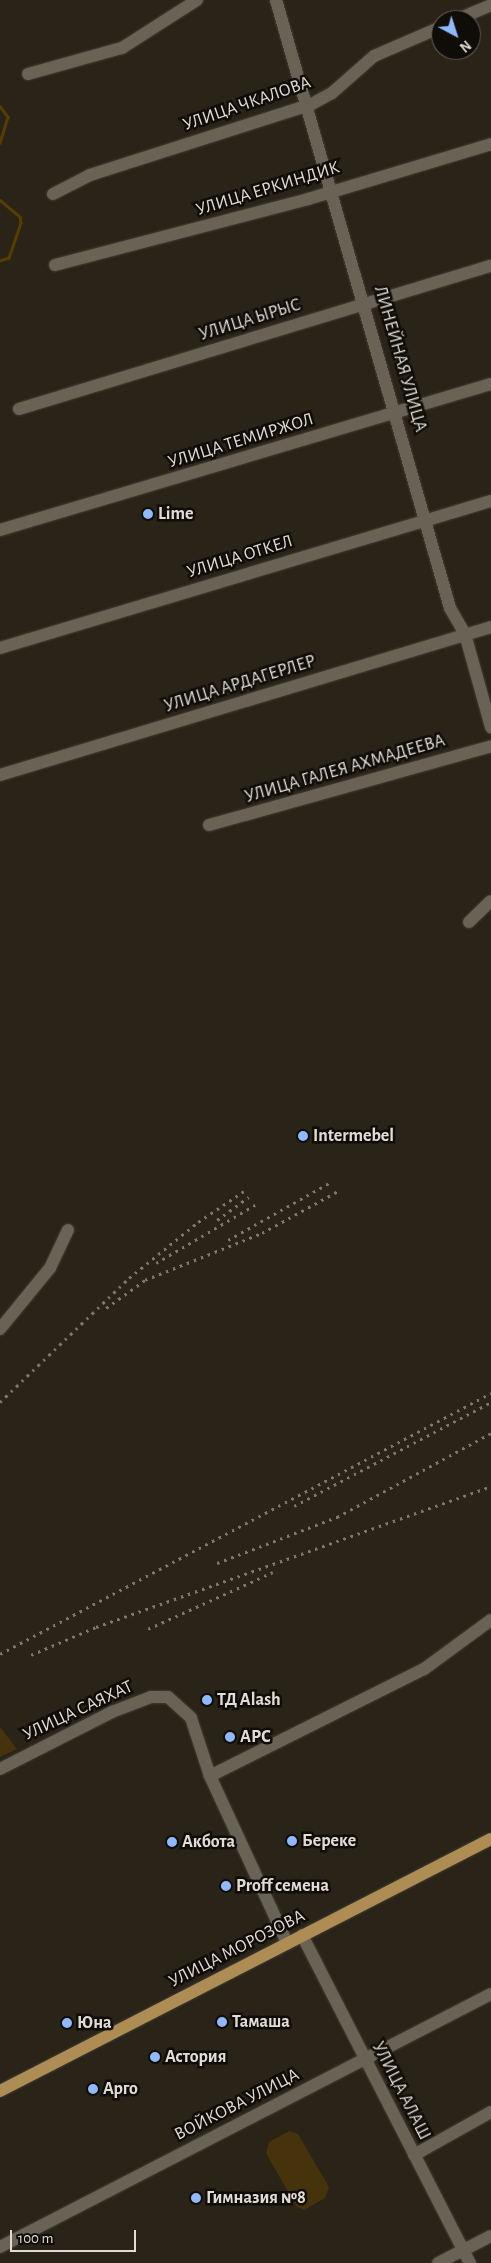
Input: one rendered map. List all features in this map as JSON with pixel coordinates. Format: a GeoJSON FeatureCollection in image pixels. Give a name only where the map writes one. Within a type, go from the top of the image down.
{"type":"FeatureCollection","features":[{"type":"Feature","properties":{"kind":"main road","name":"УЛИЦА МОРОЗОВА"},"geometry":{"type":"LineString","coordinates":[[0,2091],[491,1839]]}},
{"type":"Feature","properties":{"kind":"street"},"geometry":{"type":"LineString","coordinates":[[28,74],[122,48],[197,0]]}},
{"type":"Feature","properties":{"kind":"street","name":"ЛИНЕЙНАЯ УЛИЦА"},"geometry":{"type":"LineString","coordinates":[[276,0],[310,105],[450,608],[466,634],[491,727]]}},
{"type":"Feature","properties":{"kind":"street"},"geometry":{"type":"LineString","coordinates":[[478,10],[491,4]]}},
{"type":"Feature","properties":{"kind":"street","name":"УЛИЦА ЧКАЛОВА"},"geometry":{"type":"LineString","coordinates":[[53,194],[90,175],[310,105],[332,92],[374,56],[431,31]]}},
{"type":"Feature","properties":{"kind":"street","name":"УЛИЦА ЕРКИНДИК"},"geometry":{"type":"LineString","coordinates":[[55,266],[308,199],[333,188],[491,144]]}},
{"type":"Feature","properties":{"kind":"street","name":"УЛИЦА ЫРЫС"},"geometry":{"type":"LineString","coordinates":[[19,408],[491,266]]}},
{"type":"Feature","properties":{"kind":"street","name":"УЛИЦА ТЕМИРЖОЛ"},"geometry":{"type":"LineString","coordinates":[[0,530],[491,384]]}},
{"type":"Feature","properties":{"kind":"street","name":"УЛИЦА ОТКЕЛ"},"geometry":{"type":"LineString","coordinates":[[0,648],[491,501]]}},
{"type":"Feature","properties":{"kind":"street","name":"УЛИЦА АРДАГЕРЛЕР"},"geometry":{"type":"LineString","coordinates":[[0,775],[491,627]]}},
{"type":"Feature","properties":{"kind":"street","name":"УЛИЦА ГАЛЕЯ АХМАДЕЕВА"},"geometry":{"type":"LineString","coordinates":[[209,825],[491,746]]}},
{"type":"Feature","properties":{"kind":"street"},"geometry":{"type":"LineString","coordinates":[[469,922],[491,901]]}},
{"type":"Feature","properties":{"kind":"street"},"geometry":{"type":"LineString","coordinates":[[0,1328],[50,1268],[68,1230]]}},
{"type":"Feature","properties":{"kind":"street"},"geometry":{"type":"LineString","coordinates":[[210,1776],[424,1669],[491,1620]]}},
{"type":"Feature","properties":{"kind":"street","name":"УЛИЦА САЯХАТ"},"geometry":{"type":"LineString","coordinates":[[0,1769],[150,1697],[168,1697],[192,1718],[210,1776],[287,1943]]}},
{"type":"Feature","properties":{"kind":"street","name":"УЛИЦА АЛАШ"},"geometry":{"type":"LineString","coordinates":[[302,1935],[470,2263]]}},
{"type":"Feature","properties":{"kind":"street","name":"ВОЙКОВА УЛИЦА"},"geometry":{"type":"LineString","coordinates":[[0,2247],[491,1994]]}},
{"type":"Feature","properties":{"kind":"street"},"geometry":{"type":"LineString","coordinates":[[414,2155],[491,2112]]}},
{"type":"Feature","properties":{"kind":"street"},"geometry":{"type":"LineString","coordinates":[[438,2263],[491,2236]]}},
{"type":"Feature","properties":{"kind":"shaded area"},"geometry":{"type":"Polygon","coordinates":[[[0,1727],[17,1749],[0,1757],[0,1727]]]}},
{"type":"Feature","properties":{"kind":"shaded area"},"geometry":{"type":"Polygon","coordinates":[[[289,2131],[298,2134],[329,2187],[325,2198],[304,2210],[296,2206],[266,2153],[269,2142],[289,2131]]]}},
{"type":"Feature","properties":{"kind":"waterway"},"geometry":{"type":"LineString","coordinates":[[0,106],[8,117],[0,143]]}},
{"type":"Feature","properties":{"kind":"waterway"},"geometry":{"type":"LineString","coordinates":[[0,200],[20,217],[21,223],[9,258],[0,261]]}},
{"type":"Feature","properties":{"kind":"railway"},"geometry":{"type":"LineString","coordinates":[[228,1240],[331,1182]]}},
{"type":"Feature","properties":{"kind":"railway"},"geometry":{"type":"LineString","coordinates":[[0,1402],[129,1278],[198,1222],[244,1191]]}},
{"type":"Feature","properties":{"kind":"railway"},"geometry":{"type":"LineString","coordinates":[[106,1308],[145,1280],[262,1233],[338,1191]]}},
{"type":"Feature","properties":{"kind":"railway"},"geometry":{"type":"LineString","coordinates":[[217,1220],[249,1197]]}},
{"type":"Feature","properties":{"kind":"railway"},"geometry":{"type":"LineString","coordinates":[[156,1263],[255,1205]]}},
{"type":"Feature","properties":{"kind":"railway"},"geometry":{"type":"LineString","coordinates":[[0,1654],[491,1393]]}},
{"type":"Feature","properties":{"kind":"railway"},"geometry":{"type":"LineString","coordinates":[[294,1506],[491,1402]]}},
{"type":"Feature","properties":{"kind":"railway"},"geometry":{"type":"LineString","coordinates":[[217,1563],[337,1517],[491,1433]]}},
{"type":"Feature","properties":{"kind":"railway"},"geometry":{"type":"LineString","coordinates":[[31,1655],[96,1627],[491,1486]]}},
{"type":"Feature","properties":{"kind":"railway"},"geometry":{"type":"LineString","coordinates":[[148,1629],[273,1572]]}},
{"type":"Feature","properties":{"kind":"place","name":"Lime"},"geometry":{"type":"Point","coordinates":[148,514]}},
{"type":"Feature","properties":{"kind":"place","name":"Intermebel"},"geometry":{"type":"Point","coordinates":[303,1136]}},
{"type":"Feature","properties":{"kind":"place","name":"ТД Alash"},"geometry":{"type":"Point","coordinates":[207,1700]}},
{"type":"Feature","properties":{"kind":"place","name":"АРС"},"geometry":{"type":"Point","coordinates":[230,1737]}},
{"type":"Feature","properties":{"kind":"place","name":"Береке"},"geometry":{"type":"Point","coordinates":[292,1841]}},
{"type":"Feature","properties":{"kind":"place","name":"Акбота"},"geometry":{"type":"Point","coordinates":[172,1842]}},
{"type":"Feature","properties":{"kind":"place","name":"Proff семена"},"geometry":{"type":"Point","coordinates":[226,1886]}},
{"type":"Feature","properties":{"kind":"place","name":"Тамаша"},"geometry":{"type":"Point","coordinates":[222,2022]}},
{"type":"Feature","properties":{"kind":"place","name":"Юна"},"geometry":{"type":"Point","coordinates":[67,2023]}},
{"type":"Feature","properties":{"kind":"place","name":"Астория"},"geometry":{"type":"Point","coordinates":[155,2057]}},
{"type":"Feature","properties":{"kind":"place","name":"Арго"},"geometry":{"type":"Point","coordinates":[93,2089]}},
{"type":"Feature","properties":{"kind":"place","name":"Гимназия №8"},"geometry":{"type":"Point","coordinates":[196,2198]}}]}
